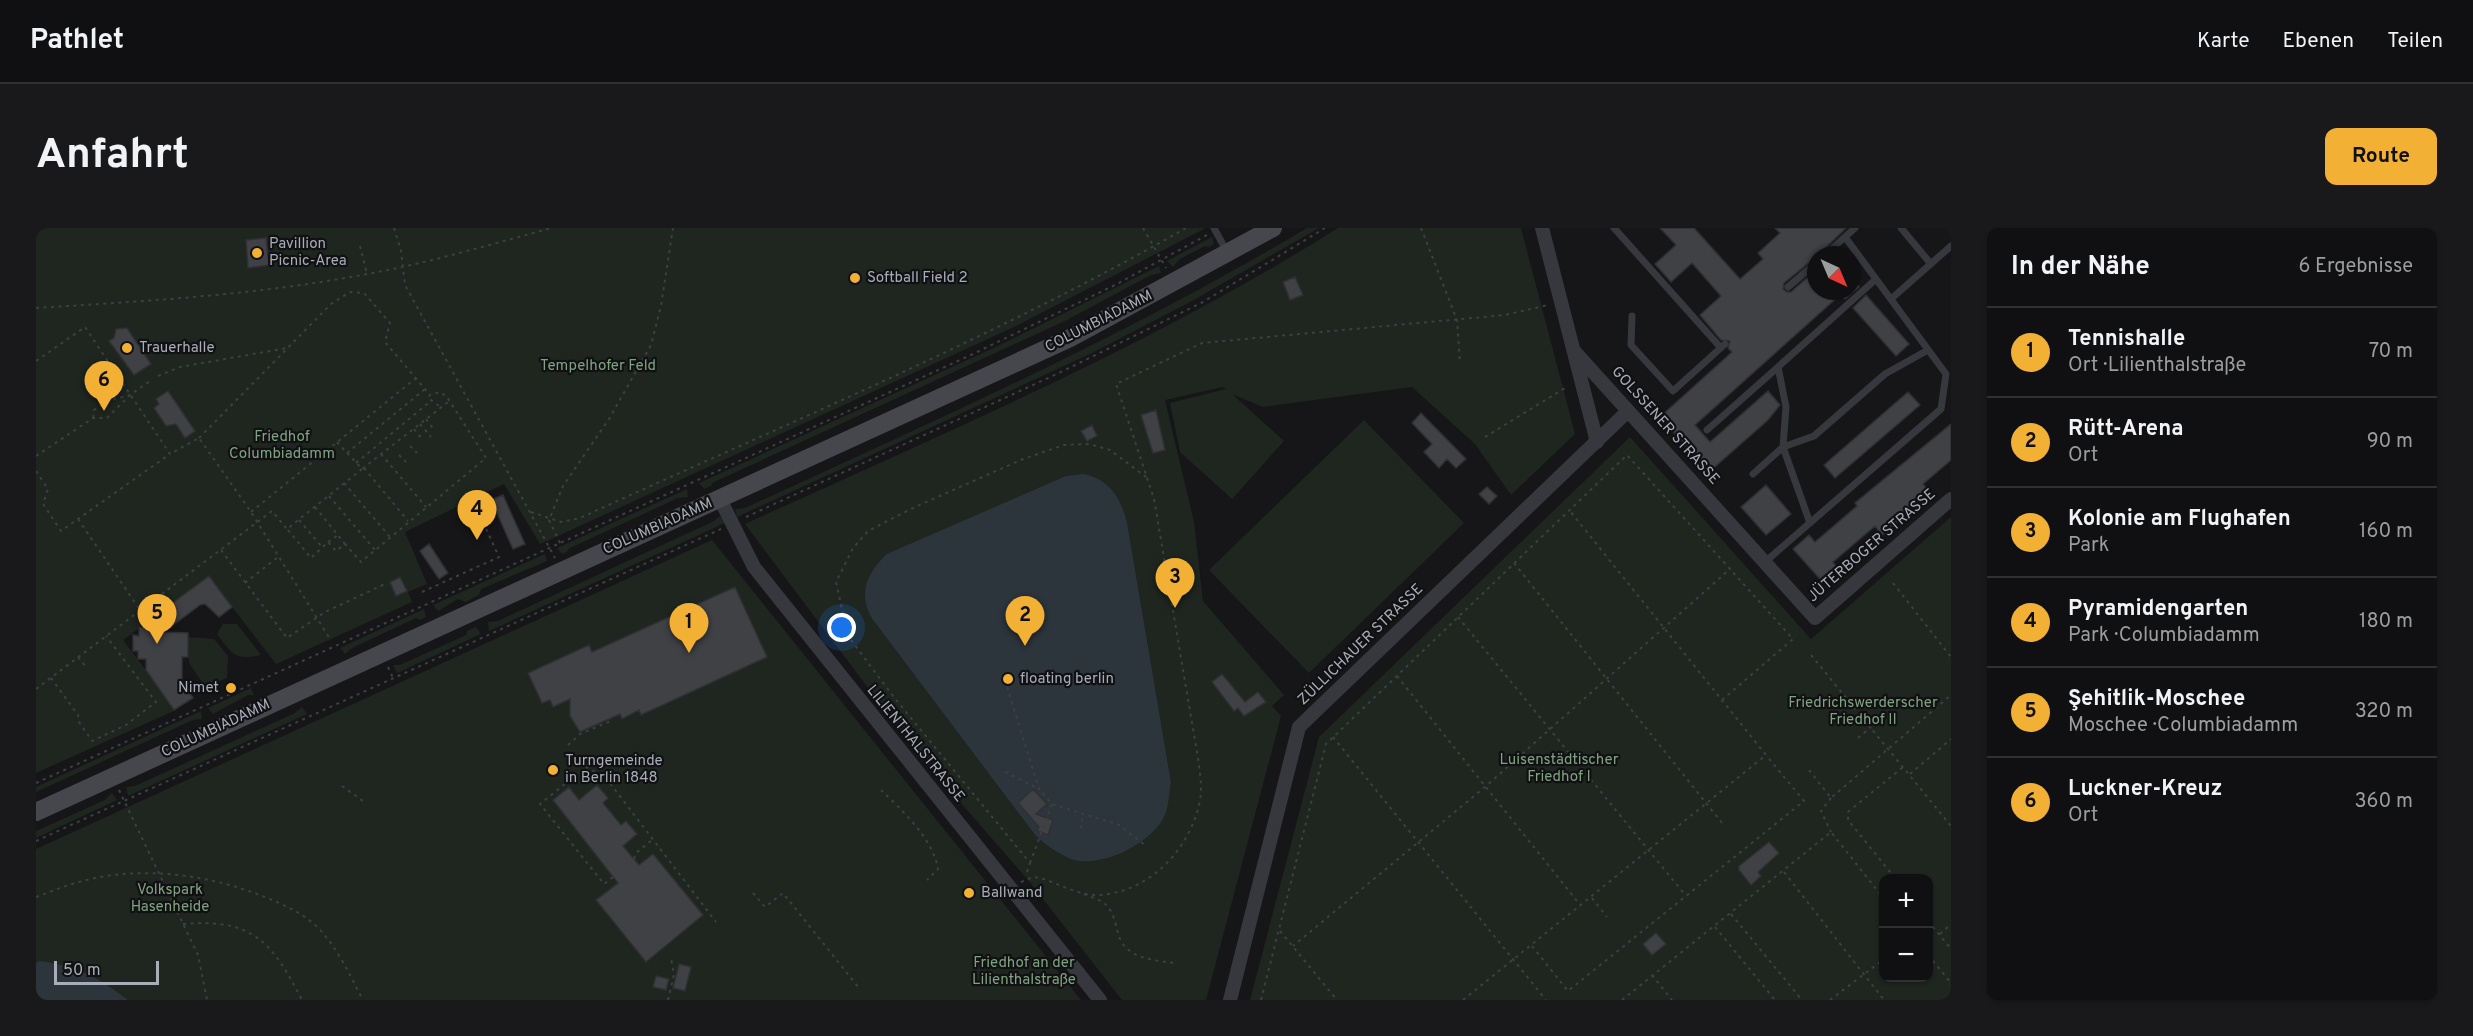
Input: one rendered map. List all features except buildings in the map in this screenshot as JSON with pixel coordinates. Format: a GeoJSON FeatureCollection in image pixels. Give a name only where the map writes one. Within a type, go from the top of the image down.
{"type":"FeatureCollection","features":[{"type":"Feature","properties":{"kind":"main road","name":"COLUMBIADAMM"},"geometry":{"type":"LineString","coordinates":[[36,812],[1070,338],[1273,228]]}},
{"type":"Feature","properties":{"kind":"street","name":"GOLSSENER STRASSE"},"geometry":{"type":"LineString","coordinates":[[1542,228],[1575,352],[1815,618]]}},
{"type":"Feature","properties":{"kind":"street"},"geometry":{"type":"LineString","coordinates":[[1575,352],[1598,442]]}},
{"type":"Feature","properties":{"kind":"street","name":"ZÜLLICHAUER STRASSE"},"geometry":{"type":"LineString","coordinates":[[1230,1000],[1299,727],[1628,411]]}},
{"type":"Feature","properties":{"kind":"street","name":"LILIENTHALSTRASSE"},"geometry":{"type":"LineString","coordinates":[[720,499],[754,567],[1100,1000]]}},
{"type":"Feature","properties":{"kind":"street","name":"JÜTERBOGER STRASSE"},"geometry":{"type":"LineString","coordinates":[[1815,618],[1951,499]]}},
{"type":"Feature","properties":{"kind":"lane"},"geometry":{"type":"LineString","coordinates":[[1614,228],[1723,346],[1673,391],[1631,345],[1632,316]]}},
{"type":"Feature","properties":{"kind":"lane"},"geometry":{"type":"LineString","coordinates":[[1835,246],[1855,228]]}},
{"type":"Feature","properties":{"kind":"lane"},"geometry":{"type":"LineString","coordinates":[[1900,228],[1931,264]]}},
{"type":"Feature","properties":{"kind":"lane"},"geometry":{"type":"LineString","coordinates":[[1215,229],[1228,254]]}},
{"type":"Feature","properties":{"kind":"lane"},"geometry":{"type":"LineString","coordinates":[[1765,562],[1941,409],[1946,374],[1845,237]]}},
{"type":"Feature","properties":{"kind":"lane"},"geometry":{"type":"LineString","coordinates":[[1891,299],[1951,246]]}},
{"type":"Feature","properties":{"kind":"lane"},"geometry":{"type":"LineString","coordinates":[[1945,251],[1951,258]]}},
{"type":"Feature","properties":{"kind":"lane"},"geometry":{"type":"LineString","coordinates":[[1788,287],[1807,271]]}},
{"type":"Feature","properties":{"kind":"lane"},"geometry":{"type":"LineString","coordinates":[[1707,430],[1876,279]]}},
{"type":"Feature","properties":{"kind":"lane"},"geometry":{"type":"LineString","coordinates":[[1753,474],[1783,447],[1814,436],[1885,374],[1928,350]]}},
{"type":"Feature","properties":{"kind":"lane"},"geometry":{"type":"LineString","coordinates":[[1778,367],[1786,407],[1783,447],[1810,523]]}},
{"type":"Feature","properties":{"kind":"path"},"geometry":{"type":"LineString","coordinates":[[394,228],[401,251],[401,267],[405,285],[547,541]]}},
{"type":"Feature","properties":{"kind":"path"},"geometry":{"type":"LineString","coordinates":[[36,308],[231,293],[367,274],[552,228]]}},
{"type":"Feature","properties":{"kind":"path"},"geometry":{"type":"LineString","coordinates":[[560,543],[549,520],[563,486],[609,419],[651,345],[662,306],[673,228]]}},
{"type":"Feature","properties":{"kind":"path"},"geometry":{"type":"LineString","coordinates":[[1143,228],[1158,254]]}},
{"type":"Feature","properties":{"kind":"path"},"geometry":{"type":"LineString","coordinates":[[531,512],[549,520],[561,522],[580,518],[1005,323],[1186,228]]}},
{"type":"Feature","properties":{"kind":"path"},"geometry":{"type":"LineString","coordinates":[[36,841],[1059,373],[1203,302],[1325,228]]}},
{"type":"Feature","properties":{"kind":"path"},"geometry":{"type":"LineString","coordinates":[[1421,228],[1457,320],[1460,363]]}},
{"type":"Feature","properties":{"kind":"path"},"geometry":{"type":"LineString","coordinates":[[36,783],[1014,335],[1114,285],[1215,229]]}},
{"type":"Feature","properties":{"kind":"path"},"geometry":{"type":"LineString","coordinates":[[360,246],[367,274]]}},
{"type":"Feature","properties":{"kind":"path"},"geometry":{"type":"LineString","coordinates":[[36,471],[48,489],[43,504],[61,531],[170,454],[199,438],[335,300],[350,292],[364,293],[390,323],[385,342],[430,395],[428,398],[442,408]]}},
{"type":"Feature","properties":{"kind":"path"},"geometry":{"type":"LineString","coordinates":[[1079,892],[1097,895],[1114,893],[1145,882],[1167,865],[1189,833],[1200,804],[1201,782],[1154,500],[1116,384],[1202,343],[1505,315],[1562,303]]}},
{"type":"Feature","properties":{"kind":"path"},"geometry":{"type":"LineString","coordinates":[[36,360],[85,327],[170,454]]}},
{"type":"Feature","properties":{"kind":"path"},"geometry":{"type":"LineString","coordinates":[[158,376],[180,368],[288,348]]}},
{"type":"Feature","properties":{"kind":"path"},"geometry":{"type":"LineString","coordinates":[[251,512],[416,378]]}},
{"type":"Feature","properties":{"kind":"path"},"geometry":{"type":"LineString","coordinates":[[36,456],[93,418],[107,418],[130,394],[150,381]]}},
{"type":"Feature","properties":{"kind":"path"},"geometry":{"type":"LineString","coordinates":[[1485,437],[1565,388]]}},
{"type":"Feature","properties":{"kind":"path"},"geometry":{"type":"LineString","coordinates":[[347,453],[425,389]]}},
{"type":"Feature","properties":{"kind":"path"},"geometry":{"type":"LineString","coordinates":[[315,507],[361,562],[486,458],[441,392],[430,395]]}},
{"type":"Feature","properties":{"kind":"path"},"geometry":{"type":"LineString","coordinates":[[93,418],[94,410],[99,405],[130,394]]}},
{"type":"Feature","properties":{"kind":"path"},"geometry":{"type":"LineString","coordinates":[[356,463],[432,400]]}},
{"type":"Feature","properties":{"kind":"path"},"geometry":{"type":"LineString","coordinates":[[287,529],[448,402]]}},
{"type":"Feature","properties":{"kind":"path"},"geometry":{"type":"LineString","coordinates":[[426,419],[435,431]]}},
{"type":"Feature","properties":{"kind":"path"},"geometry":{"type":"LineString","coordinates":[[420,424],[431,437]]}},
{"type":"Feature","properties":{"kind":"path"},"geometry":{"type":"LineString","coordinates":[[414,429],[422,439]]}},
{"type":"Feature","properties":{"kind":"path"},"geometry":{"type":"LineString","coordinates":[[199,438],[251,512],[330,639]]}},
{"type":"Feature","properties":{"kind":"path"},"geometry":{"type":"LineString","coordinates":[[337,442],[409,522]]}},
{"type":"Feature","properties":{"kind":"path"},"geometry":{"type":"LineString","coordinates":[[1030,863],[948,764],[848,636],[836,582],[853,548],[868,531],[916,506],[1023,459],[1064,445],[1089,444],[1110,450],[1146,477]]}},
{"type":"Feature","properties":{"kind":"path"},"geometry":{"type":"LineString","coordinates":[[410,446],[417,453]]}},
{"type":"Feature","properties":{"kind":"path"},"geometry":{"type":"LineString","coordinates":[[381,454],[426,507]]}},
{"type":"Feature","properties":{"kind":"path"},"geometry":{"type":"LineString","coordinates":[[399,454],[406,462]]}},
{"type":"Feature","properties":{"kind":"path"},"geometry":{"type":"LineString","coordinates":[[1262,1000],[1326,744],[1627,455],[1793,639],[1722,700]]}},
{"type":"Feature","properties":{"kind":"path"},"geometry":{"type":"LineString","coordinates":[[344,483],[390,537]]}},
{"type":"Feature","properties":{"kind":"path"},"geometry":{"type":"LineString","coordinates":[[329,496],[375,550]]}},
{"type":"Feature","properties":{"kind":"path"},"geometry":{"type":"LineString","coordinates":[[36,689],[272,511],[311,558],[338,535]]}},
{"type":"Feature","properties":{"kind":"path"},"geometry":{"type":"LineString","coordinates":[[1532,946],[1568,991],[1804,801],[1570,511]]}},
{"type":"Feature","properties":{"kind":"path"},"geometry":{"type":"LineString","coordinates":[[78,519],[140,610]]}},
{"type":"Feature","properties":{"kind":"path"},"geometry":{"type":"LineString","coordinates":[[299,520],[322,548]]}},
{"type":"Feature","properties":{"kind":"path"},"geometry":{"type":"LineString","coordinates":[[422,592],[499,556],[483,522]]}},
{"type":"Feature","properties":{"kind":"path"},"geometry":{"type":"LineString","coordinates":[[328,542],[336,551],[345,544]]}},
{"type":"Feature","properties":{"kind":"path"},"geometry":{"type":"LineString","coordinates":[[220,550],[287,638],[316,618],[385,584]]}},
{"type":"Feature","properties":{"kind":"path"},"geometry":{"type":"LineString","coordinates":[[245,583],[279,557]]}},
{"type":"Feature","properties":{"kind":"path"},"geometry":{"type":"LineString","coordinates":[[1514,563],[1722,823]]}},
{"type":"Feature","properties":{"kind":"path"},"geometry":{"type":"LineString","coordinates":[[1293,946],[1485,787],[1730,569]]}},
{"type":"Feature","properties":{"kind":"path"},"geometry":{"type":"LineString","coordinates":[[1893,583],[1951,657]]}},
{"type":"Feature","properties":{"kind":"path"},"geometry":{"type":"LineString","coordinates":[[1458,616],[1686,896]]}},
{"type":"Feature","properties":{"kind":"path"},"geometry":{"type":"LineString","coordinates":[[51,678],[78,715],[79,722],[92,741],[126,725],[156,702],[106,636]]}},
{"type":"Feature","properties":{"kind":"path"},"geometry":{"type":"LineString","coordinates":[[1811,655],[1951,826]]}},
{"type":"Feature","properties":{"kind":"path"},"geometry":{"type":"LineString","coordinates":[[78,657],[87,668]]}},
{"type":"Feature","properties":{"kind":"path"},"geometry":{"type":"LineString","coordinates":[[388,667],[393,678]]}},
{"type":"Feature","properties":{"kind":"path"},"geometry":{"type":"LineString","coordinates":[[1397,676],[1581,906]]}},
{"type":"Feature","properties":{"kind":"path"},"geometry":{"type":"LineString","coordinates":[[256,682],[259,688]]}},
{"type":"Feature","properties":{"kind":"path"},"geometry":{"type":"LineString","coordinates":[[1007,687],[1039,789]]}},
{"type":"Feature","properties":{"kind":"path"},"geometry":{"type":"LineString","coordinates":[[1879,893],[1831,832],[1821,811],[1831,798],[1951,695]]}},
{"type":"Feature","properties":{"kind":"path"},"geometry":{"type":"LineString","coordinates":[[568,745],[580,734],[611,721],[609,716]]}},
{"type":"Feature","properties":{"kind":"path"},"geometry":{"type":"LineString","coordinates":[[1858,738],[1871,727]]}},
{"type":"Feature","properties":{"kind":"path"},"geometry":{"type":"LineString","coordinates":[[1334,737],[1546,1000]]}},
{"type":"Feature","properties":{"kind":"path"},"geometry":{"type":"LineString","coordinates":[[1910,775],[1951,739]]}},
{"type":"Feature","properties":{"kind":"path"},"geometry":{"type":"LineString","coordinates":[[1463,1000],[1766,755]]}},
{"type":"Feature","properties":{"kind":"path"},"geometry":{"type":"LineString","coordinates":[[613,877],[604,884],[540,804],[586,767],[606,778],[716,922]]}},
{"type":"Feature","properties":{"kind":"path"},"geometry":{"type":"LineString","coordinates":[[1891,874],[1848,820],[1848,812],[1903,767]]}},
{"type":"Feature","properties":{"kind":"path"},"geometry":{"type":"LineString","coordinates":[[1809,770],[1831,798]]}},
{"type":"Feature","properties":{"kind":"path"},"geometry":{"type":"LineString","coordinates":[[1005,772],[1039,789],[1052,804],[1119,825],[1146,846]]}},
{"type":"Feature","properties":{"kind":"path"},"geometry":{"type":"LineString","coordinates":[[113,776],[198,955],[207,1000]]}},
{"type":"Feature","properties":{"kind":"path"},"geometry":{"type":"LineString","coordinates":[[554,783],[559,789]]}},
{"type":"Feature","properties":{"kind":"path"},"geometry":{"type":"LineString","coordinates":[[342,786],[363,801]]}},
{"type":"Feature","properties":{"kind":"path"},"geometry":{"type":"LineString","coordinates":[[881,790],[920,833],[936,858],[938,869],[927,880]]}},
{"type":"Feature","properties":{"kind":"path"},"geometry":{"type":"LineString","coordinates":[[1027,872],[1052,804]]}},
{"type":"Feature","properties":{"kind":"path"},"geometry":{"type":"LineString","coordinates":[[1080,828],[1083,824],[1081,813]]}},
{"type":"Feature","properties":{"kind":"path"},"geometry":{"type":"LineString","coordinates":[[1105,826],[1107,821]]}},
{"type":"Feature","properties":{"kind":"path"},"geometry":{"type":"LineString","coordinates":[[1622,1000],[1831,832]]}},
{"type":"Feature","properties":{"kind":"path"},"geometry":{"type":"LineString","coordinates":[[634,859],[636,853],[652,840]]}},
{"type":"Feature","properties":{"kind":"path"},"geometry":{"type":"LineString","coordinates":[[1783,871],[1884,1000]]}},
{"type":"Feature","properties":{"kind":"path"},"geometry":{"type":"LineString","coordinates":[[36,897],[80,881],[113,876],[160,874],[232,884],[286,906],[314,923],[335,948],[363,1000]]}},
{"type":"Feature","properties":{"kind":"path"},"geometry":{"type":"LineString","coordinates":[[1010,885],[1033,877],[1079,892],[1106,904],[1115,920],[1118,939],[1130,953],[1148,960],[1175,963]]}},
{"type":"Feature","properties":{"kind":"path"},"geometry":{"type":"LineString","coordinates":[[753,893],[765,907],[783,893],[859,988]]}},
{"type":"Feature","properties":{"kind":"path"},"geometry":{"type":"LineString","coordinates":[[1592,897],[1607,917]]}},
{"type":"Feature","properties":{"kind":"path"},"geometry":{"type":"LineString","coordinates":[[1731,914],[1802,1000]]}},
{"type":"Feature","properties":{"kind":"path"},"geometry":{"type":"LineString","coordinates":[[183,924],[215,921],[236,927],[264,942],[279,957],[302,1000]]}},
{"type":"Feature","properties":{"kind":"path"},"geometry":{"type":"LineString","coordinates":[[1939,934],[1951,924]]}},
{"type":"Feature","properties":{"kind":"path"},"geometry":{"type":"LineString","coordinates":[[1933,926],[1951,949]]}},
{"type":"Feature","properties":{"kind":"path"},"geometry":{"type":"LineString","coordinates":[[1715,927],[1775,1000]]}},
{"type":"Feature","properties":{"kind":"path"},"geometry":{"type":"LineString","coordinates":[[1280,931],[1337,1000]]}},
{"type":"Feature","properties":{"kind":"path"},"geometry":{"type":"LineString","coordinates":[[668,1000],[674,974],[671,958]]}},
{"type":"Feature","properties":{"kind":"path"},"geometry":{"type":"LineString","coordinates":[[1933,960],[1951,983]]}},
{"type":"Feature","properties":{"kind":"path"},"geometry":{"type":"LineString","coordinates":[[1830,1000],[1879,962]]}},
{"type":"Feature","properties":{"kind":"path"},"geometry":{"type":"LineString","coordinates":[[1652,975],[1672,1000]]}},
{"type":"Feature","properties":{"kind":"green space"},"geometry":{"type":"Polygon","coordinates":[[[36,228],[1204,229],[1014,327],[540,544],[504,484],[405,532],[427,584],[408,592],[412,602],[276,664],[209,577],[123,640],[176,710],[36,773],[36,228]]]}},
{"type":"Feature","properties":{"kind":"green space"},"geometry":{"type":"Polygon","coordinates":[[[1307,228],[1319,228],[1192,301],[1092,353],[737,517],[735,509],[745,508],[1029,376],[1170,305],[1307,228]]]}},
{"type":"Feature","properties":{"kind":"green space"},"geometry":{"type":"Polygon","coordinates":[[[1338,228],[1521,228],[1575,434],[1511,495],[1475,444],[1412,387],[1263,407],[1232,394],[1284,441],[1232,499],[1180,452],[1170,403],[1226,389],[1223,387],[1165,400],[1194,522],[1203,601],[1284,695],[1272,706],[1281,716],[1206,1000],[1122,1000],[1028,880],[914,749],[745,524],[1047,386],[1195,311],[1338,228]],[[1127,522],[873,620],[1035,835],[1054,851],[1073,859],[1089,859],[1106,853],[1137,830],[1168,802],[1171,782],[1127,522]]]}},
{"type":"Feature","properties":{"kind":"green space"},"geometry":{"type":"Polygon","coordinates":[[[1212,237],[1214,244],[1209,247],[1205,246],[1180,259],[1173,267],[1167,261],[1212,237]]]}},
{"type":"Feature","properties":{"kind":"green space"},"geometry":{"type":"Polygon","coordinates":[[[1159,266],[1161,273],[1151,275],[1065,321],[712,483],[711,486],[704,489],[699,483],[1000,345],[1159,266]]]}},
{"type":"Feature","properties":{"kind":"green space"},"geometry":{"type":"Polygon","coordinates":[[[1364,420],[1464,523],[1309,673],[1209,570],[1364,420]]]}},
{"type":"Feature","properties":{"kind":"green space","name":"Luisenstädtischer Friedhof I"},"geometry":{"type":"Polygon","coordinates":[[[1630,437],[1811,639],[1951,517],[1951,1000],[1250,1000],[1319,737],[1630,437]]]}},
{"type":"Feature","properties":{"kind":"green space"},"geometry":{"type":"Polygon","coordinates":[[[687,489],[688,497],[678,498],[568,549],[567,552],[562,554],[557,548],[687,489]]]}},
{"type":"Feature","properties":{"kind":"green space"},"geometry":{"type":"Polygon","coordinates":[[[720,516],[725,523],[489,631],[488,622],[498,621],[712,522],[720,516]]]}},
{"type":"Feature","properties":{"kind":"green space","name":"Turngemeinde in Berlin 1848"},"geometry":{"type":"Polygon","coordinates":[[[712,540],[1081,1000],[36,1000],[36,849],[712,540]]]}},
{"type":"Feature","properties":{"kind":"green space"},"geometry":{"type":"Polygon","coordinates":[[[545,554],[547,561],[481,589],[479,595],[466,602],[458,599],[438,611],[433,605],[545,554]]]}},
{"type":"Feature","properties":{"kind":"green space"},"geometry":{"type":"Polygon","coordinates":[[[424,609],[426,617],[420,620],[416,618],[352,648],[345,654],[340,648],[424,609]]]}},
{"type":"Feature","properties":{"kind":"green space"},"geometry":{"type":"Polygon","coordinates":[[[223,624],[237,624],[261,655],[245,657],[231,651],[217,634],[223,624]]]}},
{"type":"Feature","properties":{"kind":"green space"},"geometry":{"type":"Polygon","coordinates":[[[476,627],[481,634],[397,673],[393,665],[400,665],[466,635],[467,631],[476,627]]]}},
{"type":"Feature","properties":{"kind":"green space"},"geometry":{"type":"Polygon","coordinates":[[[188,637],[214,639],[228,656],[227,678],[204,685],[189,663],[188,637]]]}},
{"type":"Feature","properties":{"kind":"green space"},"geometry":{"type":"Polygon","coordinates":[[[251,688],[254,695],[248,695],[213,714],[208,708],[251,688]]]}},
{"type":"Feature","properties":{"kind":"green space"},"geometry":{"type":"Polygon","coordinates":[[[302,707],[307,714],[128,796],[126,787],[135,786],[295,713],[302,707]]]}},
{"type":"Feature","properties":{"kind":"green space"},"geometry":{"type":"Polygon","coordinates":[[[201,711],[202,719],[193,720],[36,792],[36,787],[201,711]]]}},
{"type":"Feature","properties":{"kind":"green space"},"geometry":{"type":"Polygon","coordinates":[[[112,793],[117,800],[36,838],[36,831],[105,800],[112,793]]]}},
{"type":"Feature","properties":{"kind":"shaded area"},"geometry":{"type":"Polygon","coordinates":[[[1084,474],[1101,481],[1113,491],[1127,522],[1171,782],[1165,815],[1147,837],[1124,852],[1111,857],[1086,861],[1063,856],[1035,835],[873,620],[868,611],[865,593],[866,584],[874,568],[887,554],[1066,476],[1084,474]]]}},
{"type":"Feature","properties":{"kind":"shaded area"},"geometry":{"type":"Polygon","coordinates":[[[39,961],[76,969],[107,985],[128,1000],[36,1000],[36,963],[39,961]]]}},
{"type":"Feature","properties":{"kind":"place","name":"Pavillion Picnic-Area"},"geometry":{"type":"Point","coordinates":[257,253]}},
{"type":"Feature","properties":{"kind":"place","name":"Softball Field 2"},"geometry":{"type":"Point","coordinates":[855,278]}},
{"type":"Feature","properties":{"kind":"place","name":"Trauerhalle"},"geometry":{"type":"Point","coordinates":[127,348]}},
{"type":"Feature","properties":{"kind":"place","name":"Luckner-Kreuz"},"geometry":{"type":"Point","coordinates":[104,411]}},
{"type":"Feature","properties":{"kind":"place","name":"Pyramidengarten"},"geometry":{"type":"Point","coordinates":[477,540]}},
{"type":"Feature","properties":{"kind":"place","name":"Kolonie am Flughafen"},"geometry":{"type":"Point","coordinates":[1175,608]}},
{"type":"Feature","properties":{"kind":"place","name":"Şehitlik-Moschee"},"geometry":{"type":"Point","coordinates":[157,644]}},
{"type":"Feature","properties":{"kind":"place","name":"Rütt-Arena"},"geometry":{"type":"Point","coordinates":[1025,646]}},
{"type":"Feature","properties":{"kind":"place","name":"Tennishalle"},"geometry":{"type":"Point","coordinates":[689,653]}},
{"type":"Feature","properties":{"kind":"place","name":"floating berlin"},"geometry":{"type":"Point","coordinates":[1008,679]}},
{"type":"Feature","properties":{"kind":"place","name":"Nimet"},"geometry":{"type":"Point","coordinates":[231,688]}},
{"type":"Feature","properties":{"kind":"place","name":"Turngemeinde in Berlin 1848"},"geometry":{"type":"Point","coordinates":[553,770]}},
{"type":"Feature","properties":{"kind":"place","name":"Ballwand"},"geometry":{"type":"Point","coordinates":[969,893]}},
{"type":"Feature","properties":{"kind":"park label","name":"Tempelhofer Feld"},"geometry":{"type":"Point","coordinates":[598,366]}},
{"type":"Feature","properties":{"kind":"park label","name":"Friedhof Columbiadamm"},"geometry":{"type":"Point","coordinates":[282,446]}},
{"type":"Feature","properties":{"kind":"park label","name":"Friedrichswerderscher Friedhof II"},"geometry":{"type":"Point","coordinates":[1863,712]}},
{"type":"Feature","properties":{"kind":"park label","name":"Volkspark Hasenheide"},"geometry":{"type":"Point","coordinates":[170,898]}},
{"type":"Feature","properties":{"kind":"park label","name":"Friedhof an der Lilienthalstraße"},"geometry":{"type":"Point","coordinates":[1024,972]}}]}
